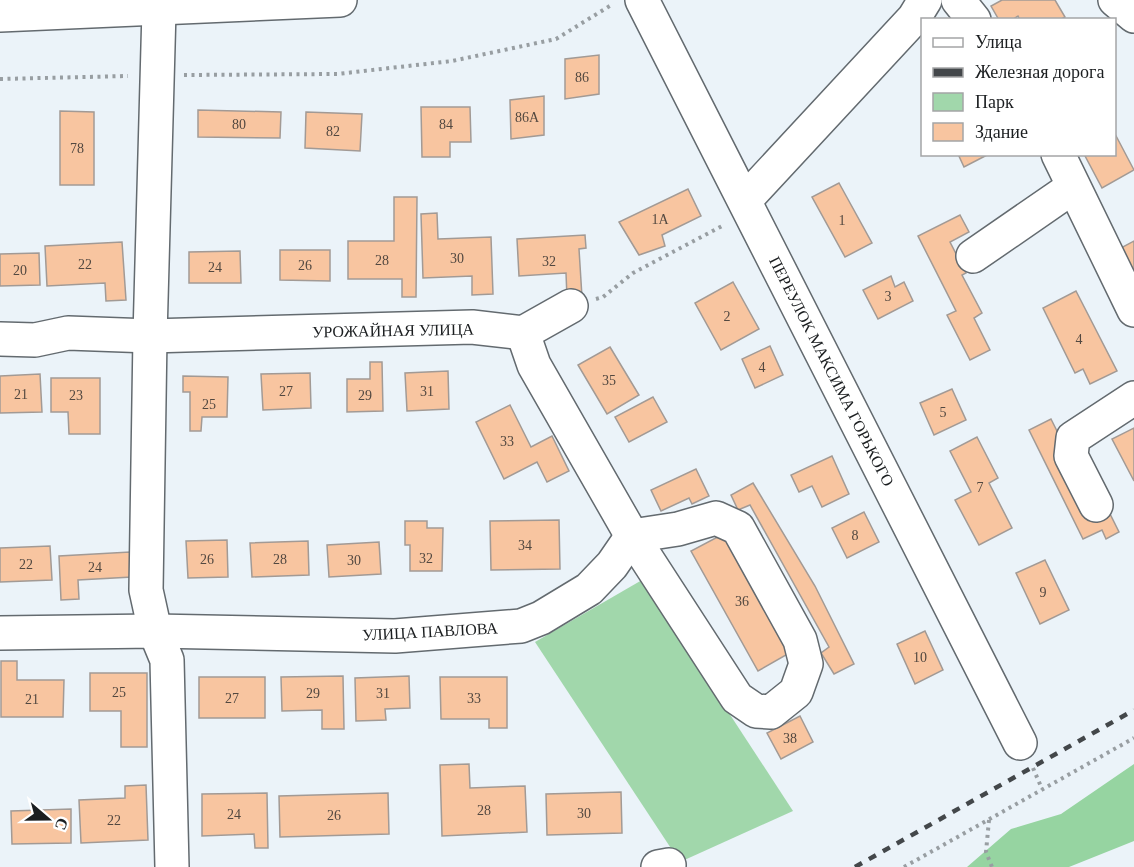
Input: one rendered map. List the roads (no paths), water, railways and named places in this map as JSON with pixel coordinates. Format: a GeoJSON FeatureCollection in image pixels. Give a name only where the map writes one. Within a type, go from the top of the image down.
{"type":"FeatureCollection","features":[{"type":"Feature","properties":{"kind":"street"},"geometry":{"type":"LineString","coordinates":[[0,15],[159,10],[340,0]]}},
{"type":"Feature","properties":{"kind":"street","name":"ПЕРЕУЛОК МАКСИМА ГОРЬКОГО"},"geometry":{"type":"LineString","coordinates":[[642,0],[746,199],[1020,743]]}},
{"type":"Feature","properties":{"kind":"street"},"geometry":{"type":"LineString","coordinates":[[746,199],[914,18],[925,0]]}},
{"type":"Feature","properties":{"kind":"street"},"geometry":{"type":"LineString","coordinates":[[958,0],[972,18]]}},
{"type":"Feature","properties":{"kind":"street"},"geometry":{"type":"LineString","coordinates":[[1115,0],[1134,16]]}},
{"type":"Feature","properties":{"kind":"street"},"geometry":{"type":"LineString","coordinates":[[159,10],[146,590],[155,632],[167,660],[172,867]]}},
{"type":"Feature","properties":{"kind":"street"},"geometry":{"type":"LineString","coordinates":[[1059,156],[1134,310]]}},
{"type":"Feature","properties":{"kind":"street"},"geometry":{"type":"LineString","coordinates":[[973,256],[1073,187]]}},
{"type":"Feature","properties":{"kind":"street"},"geometry":{"type":"LineString","coordinates":[[571,306],[523,333],[534,365],[632,536],[737,698],[756,711],[771,711],[796,692],[806,664],[800,640],[738,528],[716,518],[678,529],[632,536]]}},
{"type":"Feature","properties":{"kind":"street","name":"УРОЖАЙНАЯ УЛИЦА"},"geometry":{"type":"LineString","coordinates":[[0,339],[34,340],[68,333],[150,336],[472,327],[523,333]]}},
{"type":"Feature","properties":{"kind":"street"},"geometry":{"type":"LineString","coordinates":[[1096,505],[1071,456],[1073,438],[1134,398]]}},
{"type":"Feature","properties":{"kind":"street","name":"УЛИЦА ПАВЛОВА"},"geometry":{"type":"LineString","coordinates":[[0,633],[155,632],[395,636],[521,626],[541,618],[589,589],[612,565],[632,536]]}},
{"type":"Feature","properties":{"kind":"railway"},"geometry":{"type":"LineString","coordinates":[[855,867],[1134,710]]}}]}
